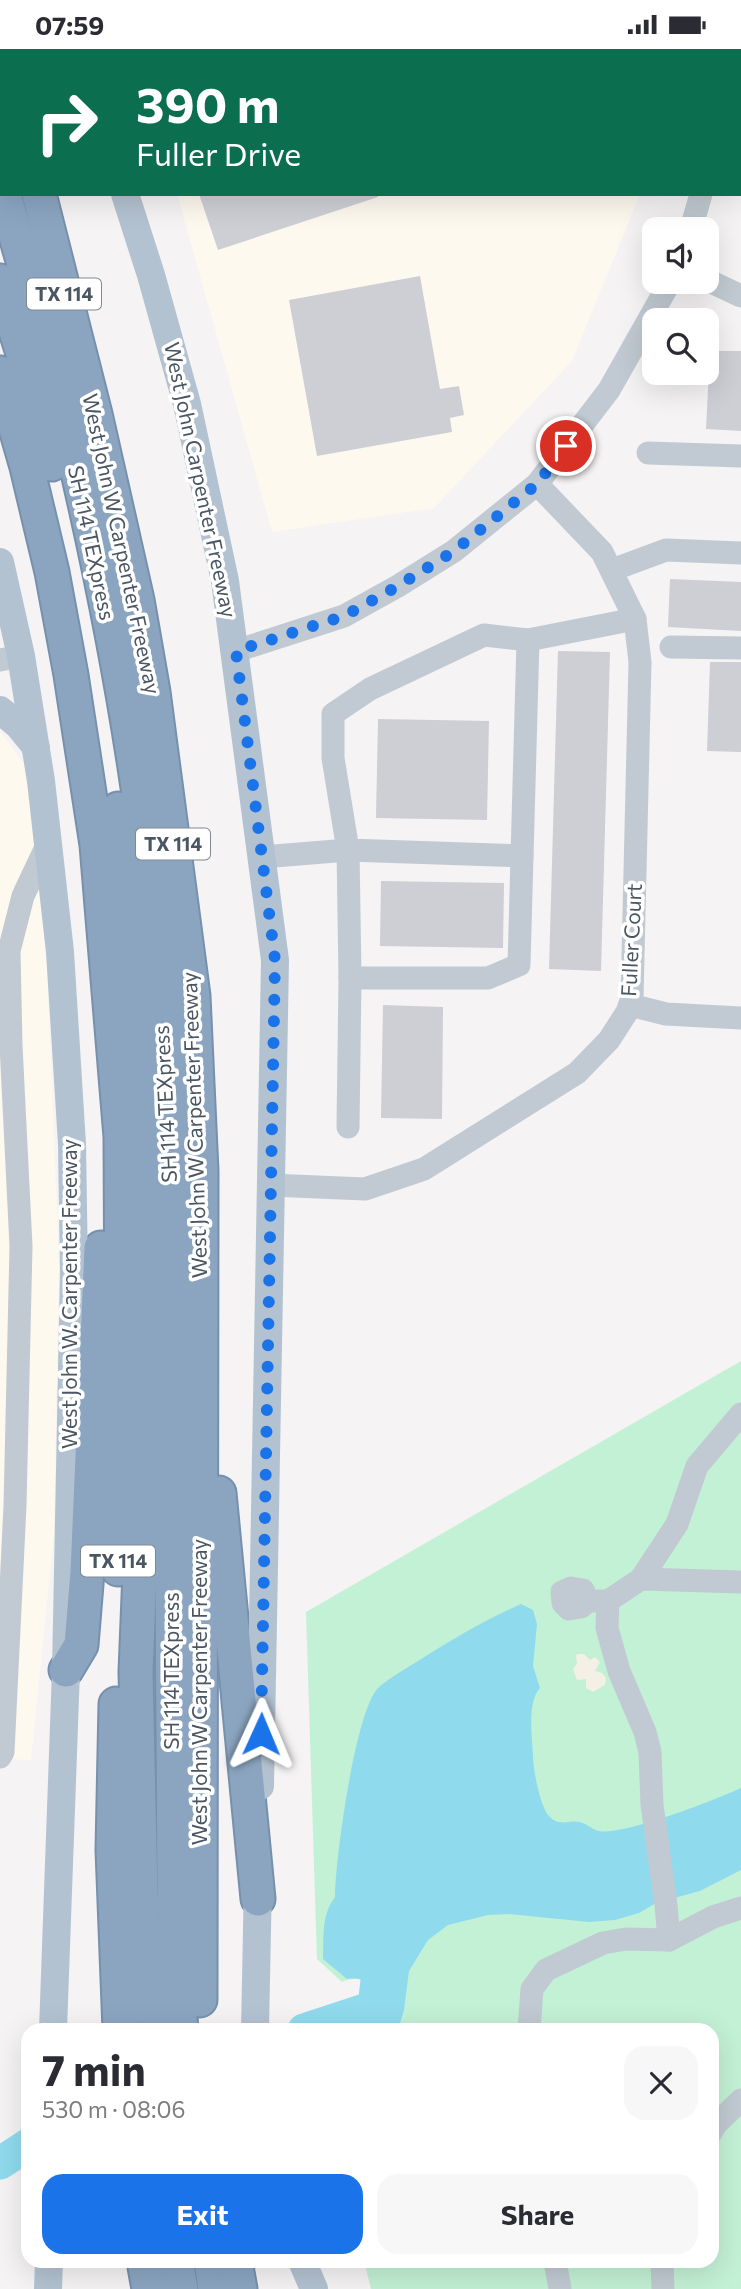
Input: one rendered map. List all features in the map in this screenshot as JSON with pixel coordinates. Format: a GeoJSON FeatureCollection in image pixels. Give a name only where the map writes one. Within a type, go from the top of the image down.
{"type":"FeatureCollection","features":[{"type":"Feature","properties":{"kind":"highway","name":"SH 114 TEXpress"},"geometry":{"type":"LineString","coordinates":[[5,196],[51,365],[95,549],[127,719],[151,875],[162,1007],[172,1242],[174,1878],[191,2017]]}},
{"type":"Feature","properties":{"kind":"highway","name":"West John W Carpenter Freeway"},"geometry":{"type":"LineString","coordinates":[[40,196],[90,394],[137,600],[153,692],[193,996],[201,1171],[201,1300],[191,2017]]}},
{"type":"Feature","properties":{"kind":"highway"},"geometry":{"type":"LineString","coordinates":[[59,196],[99,361],[90,394]]}},
{"type":"Feature","properties":{"kind":"highway","name":"SH 114 TEXpress"},"geometry":{"type":"LineString","coordinates":[[0,281],[27,369],[74,554],[107,722],[128,890],[146,1122],[147,1396],[136,1672],[133,2023]]}},
{"type":"Feature","properties":{"kind":"highway","name":"TX 114"},"geometry":{"type":"LineString","coordinates":[[0,373],[27,467],[71,675],[97,845],[119,1102],[122,1336],[113,1850],[133,2023]]}},
{"type":"Feature","properties":{"kind":"highway"},"geometry":{"type":"LineString","coordinates":[[65,1670],[81,1644],[106,1138],[119,1102]]}},
{"type":"Feature","properties":{"kind":"highway"},"geometry":{"type":"LineString","coordinates":[[201,1300],[258,1899]]}},
{"type":"Feature","properties":{"kind":"highway"},"geometry":{"type":"LineString","coordinates":[[145,2268],[149,2289]]}},
{"type":"Feature","properties":{"kind":"highway"},"geometry":{"type":"LineString","coordinates":[[177,2268],[181,2289]]}},
{"type":"Feature","properties":{"kind":"highway"},"geometry":{"type":"LineString","coordinates":[[212,2268],[215,2289]]}},
{"type":"Feature","properties":{"kind":"highway"},"geometry":{"type":"LineString","coordinates":[[236,2268],[240,2289]]}},
{"type":"Feature","properties":{"kind":"main road","name":"West John Carpenter Freeway"},"geometry":{"type":"LineString","coordinates":[[126,196],[187,404],[225,581],[275,960],[255,2023]]}},
{"type":"Feature","properties":{"kind":"main road","name":"West John W. Carpenter Freeway"},"geometry":{"type":"LineString","coordinates":[[0,562],[10,658],[36,747],[48,843],[60,952],[72,1144],[74,1272],[53,2023]]}},
{"type":"Feature","properties":{"kind":"main road"},"geometry":{"type":"LineString","coordinates":[[0,710],[19,725],[36,747]]}},
{"type":"Feature","properties":{"kind":"main road"},"geometry":{"type":"LineString","coordinates":[[48,2289],[49,2268]]}},
{"type":"Feature","properties":{"kind":"main road"},"geometry":{"type":"LineString","coordinates":[[305,2268],[314,2289]]}},
{"type":"Feature","properties":{"kind":"street"},"geometry":{"type":"LineString","coordinates":[[694,217],[700,196]]}},
{"type":"Feature","properties":{"kind":"street"},"geometry":{"type":"LineString","coordinates":[[719,286],[741,296]]}},
{"type":"Feature","properties":{"kind":"street"},"geometry":{"type":"LineString","coordinates":[[236,651],[344,616],[454,551],[537,484],[610,390],[663,294]]}},
{"type":"Feature","properties":{"kind":"street"},"geometry":{"type":"LineString","coordinates":[[648,453],[741,456]]}},
{"type":"Feature","properties":{"kind":"street","name":"Fuller Court"},"geometry":{"type":"LineString","coordinates":[[270,1185],[365,1189],[424,1169],[577,1073],[609,1040],[630,1005],[633,985],[640,713],[640,662],[635,619],[602,552],[537,484]]}},
{"type":"Feature","properties":{"kind":"street"},"geometry":{"type":"LineString","coordinates":[[612,570],[666,550],[741,553]]}},
{"type":"Feature","properties":{"kind":"street"},"geometry":{"type":"LineString","coordinates":[[348,1127],[348,850],[333,758],[333,714],[370,689],[484,635],[528,640],[635,619]]}},
{"type":"Feature","properties":{"kind":"street"},"geometry":{"type":"LineString","coordinates":[[350,978],[488,978],[519,965],[528,640]]}},
{"type":"Feature","properties":{"kind":"street"},"geometry":{"type":"LineString","coordinates":[[671,647],[741,648]]}},
{"type":"Feature","properties":{"kind":"street"},"geometry":{"type":"LineString","coordinates":[[0,1757],[3,1752],[8,1505],[11,1045],[9,951],[23,896],[48,843]]}},
{"type":"Feature","properties":{"kind":"street"},"geometry":{"type":"LineString","coordinates":[[261,857],[348,850],[522,856]]}},
{"type":"Feature","properties":{"kind":"street"},"geometry":{"type":"LineString","coordinates":[[630,1005],[666,1014],[741,1017]]}},
{"type":"Feature","properties":{"kind":"street"},"geometry":{"type":"LineString","coordinates":[[641,1580],[677,1524],[697,1467],[741,1414]]}},
{"type":"Feature","properties":{"kind":"street"},"geometry":{"type":"LineString","coordinates":[[668,1940],[666,1905],[652,1805],[650,1752],[645,1732],[619,1671],[598,1601],[641,1580],[741,1582]]}},
{"type":"Feature","properties":{"kind":"street"},"geometry":{"type":"LineString","coordinates":[[530,2023],[532,1989],[546,1970],[603,1943],[626,1939],[668,1940],[713,1917],[741,1908]]}},
{"type":"Feature","properties":{"kind":"street"},"geometry":{"type":"LineString","coordinates":[[719,2120],[741,2099]]}},
{"type":"Feature","properties":{"kind":"street"},"geometry":{"type":"LineString","coordinates":[[556,2268],[560,2289]]}},
{"type":"Feature","properties":{"kind":"street"},"geometry":{"type":"LineString","coordinates":[[662,2268],[663,2289]]}},
{"type":"Feature","properties":{"kind":"shaded area"},"geometry":{"type":"Polygon","coordinates":[[[178,196],[639,196],[572,361],[434,508],[272,532],[178,196]]]}},
{"type":"Feature","properties":{"kind":"shaded area"},"geometry":{"type":"Polygon","coordinates":[[[0,731],[26,766],[47,963],[59,1262],[54,1535],[31,1760],[0,1759],[0,731]]]}},
{"type":"Feature","properties":{"kind":"green space"},"geometry":{"type":"Polygon","coordinates":[[[741,1361],[741,2289],[371,2289],[366,2268],[719,2268],[719,2023],[371,2023],[375,2004],[369,1985],[359,1979],[342,1982],[317,1959],[306,1612],[741,1361]]]}},
{"type":"Feature","properties":{"kind":"sand"},"geometry":{"type":"Polygon","coordinates":[[[584,1654],[590,1660],[595,1657],[600,1662],[595,1671],[606,1678],[605,1685],[593,1692],[586,1688],[586,1679],[577,1680],[573,1669],[577,1664],[576,1655],[584,1654]]]}},
{"type":"Feature","properties":{"kind":"water"},"geometry":{"type":"Polygon","coordinates":[[[521,1604],[533,1610],[537,1624],[533,1666],[540,1688],[533,1702],[532,1738],[534,1769],[543,1805],[549,1816],[560,1822],[579,1822],[598,1831],[610,1831],[669,1816],[741,1788],[741,1870],[700,1891],[656,1903],[639,1913],[615,1920],[589,1922],[509,1914],[488,1915],[448,1925],[428,1940],[409,1971],[400,2023],[371,2023],[374,2003],[372,1987],[359,1979],[347,1979],[323,1959],[324,1927],[327,1911],[335,1897],[338,1853],[348,1788],[362,1726],[378,1688],[494,1617],[521,1604]]]}},
{"type":"Feature","properties":{"kind":"building"},"geometry":{"type":"Polygon","coordinates":[[[200,196],[378,196],[378,197],[218,250],[200,196]]]}},
{"type":"Feature","properties":{"kind":"building"},"geometry":{"type":"Polygon","coordinates":[[[420,276],[440,389],[459,386],[464,415],[450,418],[452,432],[317,456],[289,300],[420,276]]]}},
{"type":"Feature","properties":{"kind":"building"},"geometry":{"type":"Polygon","coordinates":[[[719,351],[741,351],[741,431],[706,429],[708,385],[719,385],[719,351]]]}},
{"type":"Feature","properties":{"kind":"building"},"geometry":{"type":"Polygon","coordinates":[[[670,579],[741,582],[741,631],[668,627],[670,579]]]}},
{"type":"Feature","properties":{"kind":"building"},"geometry":{"type":"Polygon","coordinates":[[[558,651],[610,652],[601,971],[549,969],[558,651]]]}},
{"type":"Feature","properties":{"kind":"building"},"geometry":{"type":"Polygon","coordinates":[[[710,662],[741,662],[741,752],[707,751],[710,662]]]}},
{"type":"Feature","properties":{"kind":"building"},"geometry":{"type":"Polygon","coordinates":[[[378,719],[489,721],[487,820],[376,818],[378,719]]]}},
{"type":"Feature","properties":{"kind":"building"},"geometry":{"type":"Polygon","coordinates":[[[381,881],[504,883],[503,948],[380,946],[381,881]]]}},
{"type":"Feature","properties":{"kind":"building"},"geometry":{"type":"Polygon","coordinates":[[[383,1005],[443,1007],[442,1119],[381,1118],[383,1005]]]}},
{"type":"Feature","properties":{"kind":"waterway"},"geometry":{"type":"LineString","coordinates":[[325,2023],[374,2007],[380,1954]]}},
{"type":"Feature","properties":{"kind":"waterway"},"geometry":{"type":"LineString","coordinates":[[0,2163],[21,2150]]}},
{"type":"Feature","properties":{"kind":"route"},"geometry":{"type":"LineString","coordinates":[[261,1734],[275,960],[236,651],[344,616],[398,586],[454,551],[537,484],[566,446]]}}]}
